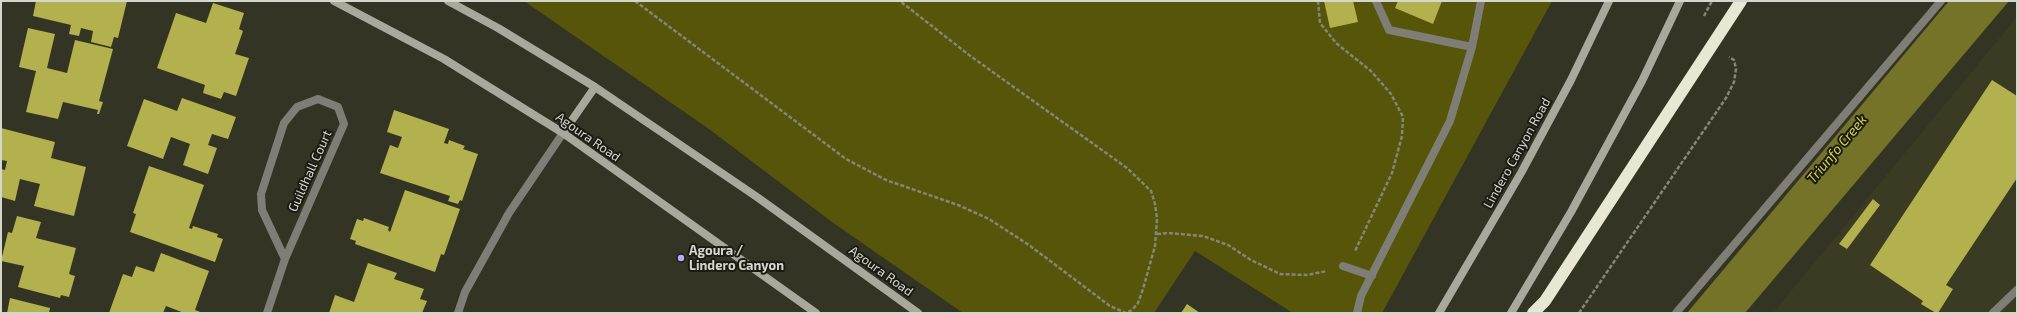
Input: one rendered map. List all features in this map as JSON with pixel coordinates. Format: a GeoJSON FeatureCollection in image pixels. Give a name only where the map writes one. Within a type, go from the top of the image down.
{"type":"FeatureCollection","features":[{"type":"Feature","properties":{"kind":"highway"},"geometry":{"type":"LineString","coordinates":[[1533,313],[1545,301],[1741,1]]}},
{"type":"Feature","properties":{"kind":"main road","name":"Agoura Road"},"geometry":{"type":"LineString","coordinates":[[334,1],[444,59],[563,133],[816,313]]}},
{"type":"Feature","properties":{"kind":"main road","name":"Agoura Road"},"geometry":{"type":"LineString","coordinates":[[448,1],[498,28],[595,87],[757,196],[918,313]]}},
{"type":"Feature","properties":{"kind":"main road","name":"Lindero Canyon Road"},"geometry":{"type":"LineString","coordinates":[[1440,313],[1521,172],[1571,80],[1609,1]]}},
{"type":"Feature","properties":{"kind":"main road"},"geometry":{"type":"LineString","coordinates":[[1511,313],[1571,212],[1639,88],[1680,1]]}},
{"type":"Feature","properties":{"kind":"main road"},"geometry":{"type":"LineString","coordinates":[[563,133],[595,87]]}},
{"type":"Feature","properties":{"kind":"street"},"geometry":{"type":"LineString","coordinates":[[1376,1],[1389,30],[1472,47]]}},
{"type":"Feature","properties":{"kind":"street"},"geometry":{"type":"LineString","coordinates":[[1357,313],[1361,296],[1450,121],[1472,47],[1482,1]]}},
{"type":"Feature","properties":{"kind":"street"},"geometry":{"type":"LineString","coordinates":[[1676,313],[1941,1]]}},
{"type":"Feature","properties":{"kind":"street","name":"Guildhall Court"},"geometry":{"type":"LineString","coordinates":[[267,313],[285,259],[344,124],[338,107],[318,100],[297,107],[284,123],[261,194],[262,210],[285,259]]}},
{"type":"Feature","properties":{"kind":"street"},"geometry":{"type":"LineString","coordinates":[[458,313],[465,292],[509,213],[563,133]]}},
{"type":"Feature","properties":{"kind":"street"},"geometry":{"type":"LineString","coordinates":[[1343,266],[1372,276]]}},
{"type":"Feature","properties":{"kind":"street"},"geometry":{"type":"LineString","coordinates":[[1993,313],[2017,290]]}},
{"type":"Feature","properties":{"kind":"path"},"geometry":{"type":"LineString","coordinates":[[635,1],[846,159],[886,180],[965,208],[989,219],[1029,245],[1097,297],[1119,311],[1126,313],[1132,310],[1138,303],[1157,234],[1155,204],[1151,191],[1127,168],[969,55],[900,1]]}},
{"type":"Feature","properties":{"kind":"path"},"geometry":{"type":"LineString","coordinates":[[1157,234],[1168,233],[1203,236],[1228,245],[1252,260],[1280,274],[1307,275],[1343,266],[1350,259],[1392,173],[1402,136],[1403,117],[1391,94],[1371,71],[1336,43],[1320,23],[1318,1]]}},
{"type":"Feature","properties":{"kind":"path"},"geometry":{"type":"LineString","coordinates":[[1580,313],[1726,98],[1734,82],[1736,69],[1734,60],[1728,56]]}},
{"type":"Feature","properties":{"kind":"shaded area"},"geometry":{"type":"Polygon","coordinates":[[[524,1],[1552,1],[1382,313],[1293,313],[1195,251],[1154,313],[963,313],[832,222],[709,129],[524,1]]]}},
{"type":"Feature","properties":{"kind":"shaded area"},"geometry":{"type":"Polygon","coordinates":[[[2017,17],[2017,313],[1773,313],[2017,17]]]}},
{"type":"Feature","properties":{"kind":"water","name":"Triunfo Creek"},"geometry":{"type":"Polygon","coordinates":[[[1949,1],[2009,1],[1745,313],[1687,313],[1949,1]]]}},
{"type":"Feature","properties":{"kind":"building"},"geometry":{"type":"Polygon","coordinates":[[[36,1],[127,1],[118,38],[114,37],[111,47],[91,42],[93,31],[81,28],[79,36],[69,34],[71,25],[33,16],[36,1]]]}},
{"type":"Feature","properties":{"kind":"building"},"geometry":{"type":"Polygon","coordinates":[[[1324,1],[1353,1],[1358,22],[1330,28],[1324,1]]]}},
{"type":"Feature","properties":{"kind":"building"},"geometry":{"type":"Polygon","coordinates":[[[1398,1],[1442,1],[1433,24],[1395,8],[1398,1]]]}},
{"type":"Feature","properties":{"kind":"building"},"geometry":{"type":"Polygon","coordinates":[[[213,3],[244,13],[239,29],[243,31],[235,54],[249,58],[236,96],[224,92],[221,99],[203,93],[205,85],[157,68],[176,13],[206,23],[213,3]]]}},
{"type":"Feature","properties":{"kind":"building"},"geometry":{"type":"Polygon","coordinates":[[[28,28],[55,34],[47,68],[67,73],[75,40],[113,49],[99,101],[103,102],[99,114],[97,114],[98,110],[63,102],[58,119],[26,112],[36,71],[19,67],[28,28]]]}},
{"type":"Feature","properties":{"kind":"building"},"geometry":{"type":"Polygon","coordinates":[[[1992,80],[2017,96],[2017,178],[1946,285],[1953,289],[1938,313],[1936,313],[1921,304],[1923,301],[1870,265],[1992,80]]]}},
{"type":"Feature","properties":{"kind":"building"},"geometry":{"type":"Polygon","coordinates":[[[182,98],[236,117],[228,139],[212,134],[208,145],[217,148],[208,174],[183,165],[190,144],[171,137],[163,159],[127,146],[144,99],[177,111],[182,98]]]}},
{"type":"Feature","properties":{"kind":"building"},"geometry":{"type":"Polygon","coordinates":[[[394,110],[449,129],[444,143],[448,144],[449,140],[465,146],[463,149],[478,154],[462,201],[460,200],[458,204],[448,201],[450,196],[380,173],[390,145],[398,148],[402,137],[387,132],[394,110]]]}},
{"type":"Feature","properties":{"kind":"building"},"geometry":{"type":"Polygon","coordinates":[[[1,128],[55,142],[51,158],[86,167],[74,216],[34,206],[40,184],[20,179],[15,201],[1,197],[1,169],[5,170],[7,161],[1,160],[1,128]]]}},
{"type":"Feature","properties":{"kind":"building"},"geometry":{"type":"Polygon","coordinates":[[[149,166],[204,185],[189,228],[192,229],[193,226],[218,234],[217,237],[223,239],[215,262],[130,232],[136,214],[133,213],[149,166]]]}},
{"type":"Feature","properties":{"kind":"building"},"geometry":{"type":"Polygon","coordinates":[[[405,190],[460,209],[444,255],[441,254],[435,272],[355,244],[356,241],[350,239],[357,219],[363,221],[364,218],[389,227],[388,230],[390,232],[405,190]]]}},
{"type":"Feature","properties":{"kind":"building"},"geometry":{"type":"Polygon","coordinates":[[[1873,199],[1880,205],[1847,249],[1839,244],[1873,199]]]}},
{"type":"Feature","properties":{"kind":"building"},"geometry":{"type":"Polygon","coordinates":[[[17,216],[41,222],[36,238],[76,248],[69,274],[75,276],[69,297],[61,295],[60,298],[18,287],[24,266],[1,261],[8,232],[12,233],[17,216]]]}},
{"type":"Feature","properties":{"kind":"building"},"geometry":{"type":"Polygon","coordinates":[[[161,253],[209,271],[195,310],[203,313],[184,313],[166,306],[163,313],[109,313],[123,274],[132,277],[136,266],[154,272],[161,253]]]}},
{"type":"Feature","properties":{"kind":"building"},"geometry":{"type":"Polygon","coordinates":[[[368,263],[397,273],[394,279],[424,289],[420,299],[427,301],[422,313],[329,313],[335,295],[354,302],[368,263]]]}},
{"type":"Feature","properties":{"kind":"building"},"geometry":{"type":"Polygon","coordinates":[[[10,298],[50,308],[49,313],[7,313],[10,298]]]}},
{"type":"Feature","properties":{"kind":"building"},"geometry":{"type":"Polygon","coordinates":[[[1187,304],[1200,313],[1181,313],[1187,304]]]}},
{"type":"Feature","properties":{"kind":"place","name":"Agoura / Lindero Canyon"},"geometry":{"type":"Point","coordinates":[681,258]}}]}
